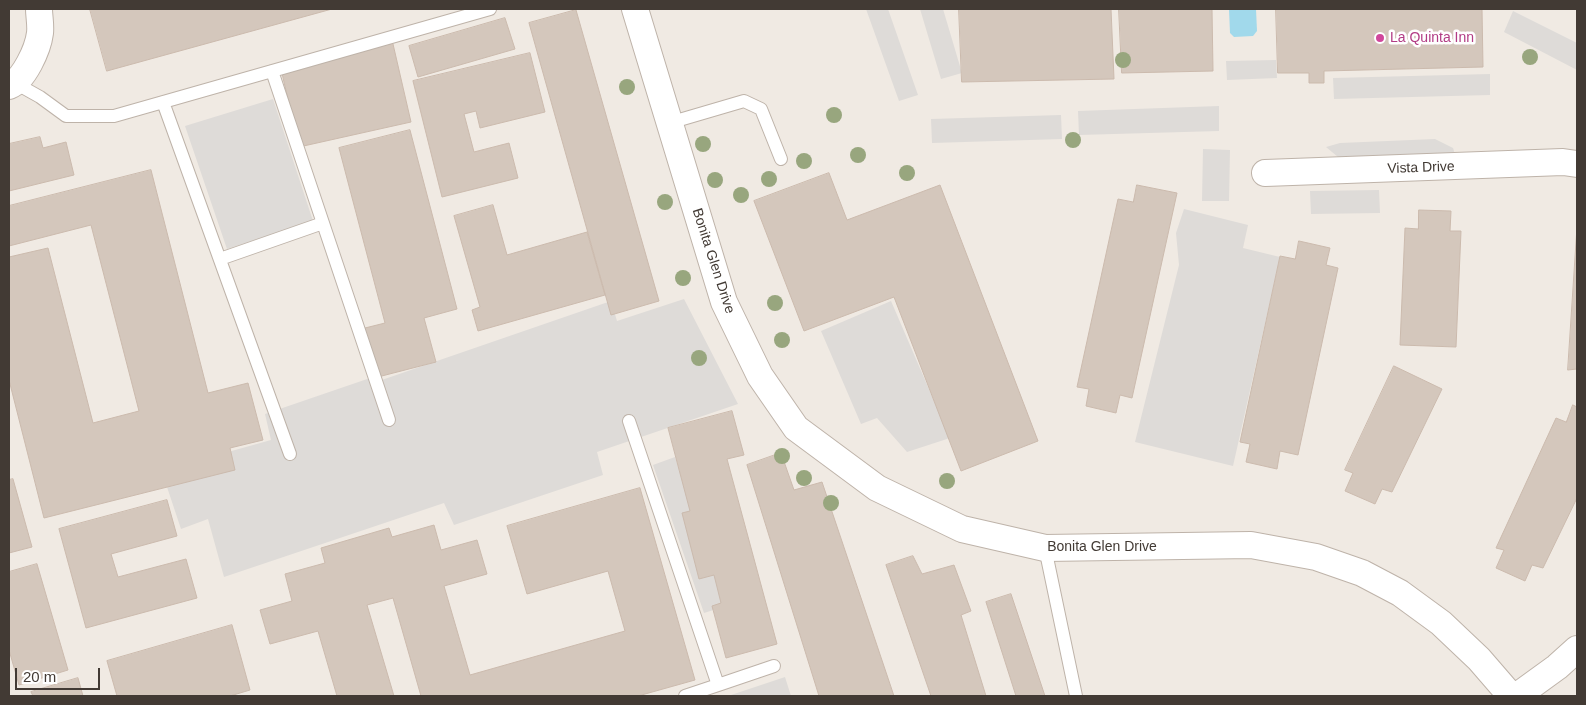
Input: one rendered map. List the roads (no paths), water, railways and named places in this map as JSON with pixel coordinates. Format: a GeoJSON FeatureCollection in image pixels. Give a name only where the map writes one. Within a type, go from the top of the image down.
{"type":"FeatureCollection","features":[{"type":"Feature","properties":{"kind":"street"},"geometry":{"type":"LineString","coordinates":[[12,85],[28,67],[40,33],[39,9]]}},
{"type":"Feature","properties":{"kind":"street","name":"Bonita Glen Drive"},"geometry":{"type":"LineString","coordinates":[[634,9],[724,302],[760,376],[796,428],[877,488],[962,529],[1045,548],[1251,545],[1316,557],[1362,574],[1400,593],[1434,618],[1479,659],[1511,696]]}},
{"type":"Feature","properties":{"kind":"street","name":"Vista Drive"},"geometry":{"type":"LineString","coordinates":[[1265,173],[1563,162],[1577,164]]}},
{"type":"Feature","properties":{"kind":"street"},"geometry":{"type":"LineString","coordinates":[[1517,696],[1558,667],[1577,649]]}},
{"type":"Feature","properties":{"kind":"lane"},"geometry":{"type":"LineString","coordinates":[[12,85],[40,97],[66,116],[114,116],[490,9]]}},
{"type":"Feature","properties":{"kind":"lane"},"geometry":{"type":"LineString","coordinates":[[272,71],[389,420]]}},
{"type":"Feature","properties":{"kind":"lane"},"geometry":{"type":"LineString","coordinates":[[670,123],[744,101],[761,109],[781,159]]}},
{"type":"Feature","properties":{"kind":"lane"},"geometry":{"type":"LineString","coordinates":[[163,102],[290,454]]}},
{"type":"Feature","properties":{"kind":"lane"},"geometry":{"type":"LineString","coordinates":[[220,259],[323,222]]}},
{"type":"Feature","properties":{"kind":"lane"},"geometry":{"type":"LineString","coordinates":[[629,421],[718,685]]}},
{"type":"Feature","properties":{"kind":"lane"},"geometry":{"type":"LineString","coordinates":[[1045,548],[1076,696]]}},
{"type":"Feature","properties":{"kind":"lane"},"geometry":{"type":"LineString","coordinates":[[685,696],[774,666]]}},
{"type":"Feature","properties":{"kind":"water"},"geometry":{"type":"Polygon","coordinates":[[[1229,9],[1256,9],[1257,31],[1253,36],[1234,37],[1230,33],[1229,9]]]}},
{"type":"Feature","properties":{"kind":"place","name":"La Quinta Inn"},"geometry":{"type":"Point","coordinates":[1380,38]}}]}
